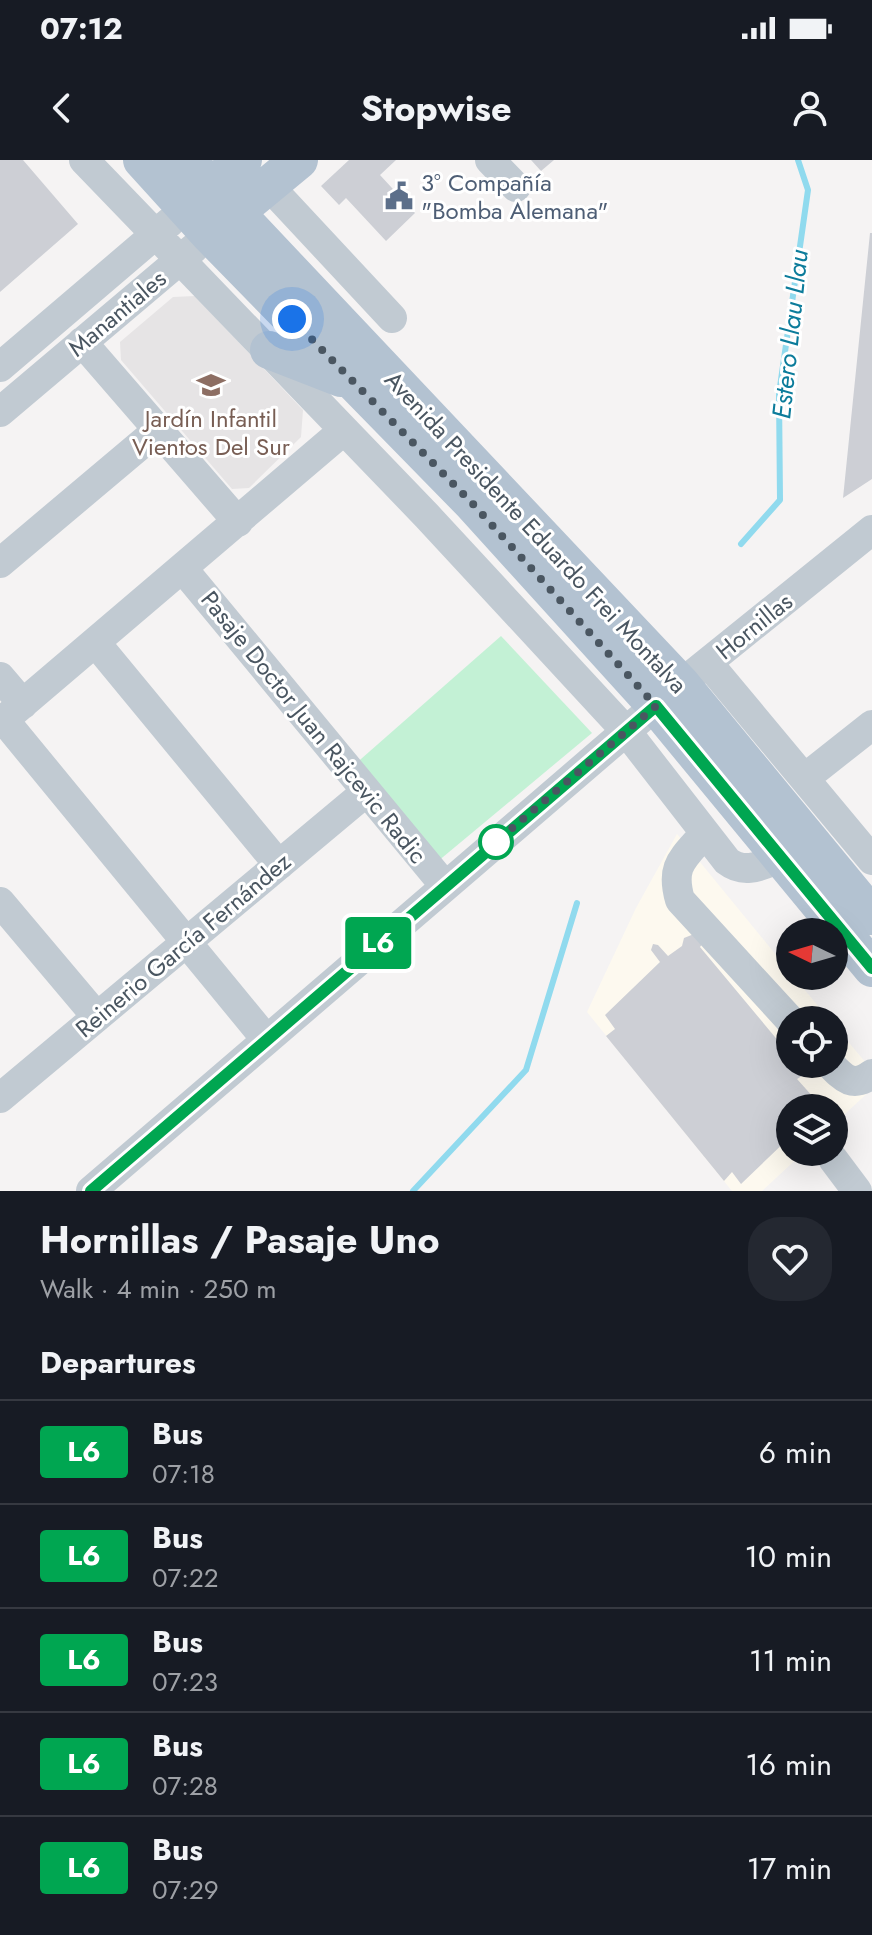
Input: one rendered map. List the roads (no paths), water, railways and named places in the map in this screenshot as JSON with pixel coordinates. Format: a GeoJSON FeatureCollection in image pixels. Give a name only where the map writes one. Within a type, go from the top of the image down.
{"type":"FeatureCollection","features":[{"type":"Feature","properties":{"kind":"main road","name":"Avenida Presidente Eduardo Frei Montalva"},"geometry":{"type":"LineString","coordinates":[[142,160],[211,211],[682,685],[872,916]]}},
{"type":"Feature","properties":{"kind":"main road","name":"Avenida Presidente Eduardo Frei Montalva"},"geometry":{"type":"LineString","coordinates":[[186,160],[211,211],[354,383],[472,503],[682,685],[781,858],[872,968]]}},
{"type":"Feature","properties":{"kind":"main road"},"geometry":{"type":"LineString","coordinates":[[211,211],[256,173],[299,160]]}},
{"type":"Feature","properties":{"kind":"main road"},"geometry":{"type":"LineString","coordinates":[[269,350],[354,383]]}},
{"type":"Feature","properties":{"kind":"street"},"geometry":{"type":"LineString","coordinates":[[84,160],[269,350],[626,731],[727,861],[741,869],[749,869],[781,858]]}},
{"type":"Feature","properties":{"kind":"street"},"geometry":{"type":"LineString","coordinates":[[490,160],[516,187]]}},
{"type":"Feature","properties":{"kind":"street"},"geometry":{"type":"LineString","coordinates":[[256,173],[392,318]]}},
{"type":"Feature","properties":{"kind":"street","name":"Manantiales"},"geometry":{"type":"LineString","coordinates":[[0,367],[155,235],[211,211]]}},
{"type":"Feature","properties":{"kind":"street","name":"Manantiales"},"geometry":{"type":"LineString","coordinates":[[0,412],[179,261],[211,211]]}},
{"type":"Feature","properties":{"kind":"street"},"geometry":{"type":"LineString","coordinates":[[82,342],[238,522]]}},
{"type":"Feature","properties":{"kind":"street"},"geometry":{"type":"LineString","coordinates":[[0,563],[158,430]]}},
{"type":"Feature","properties":{"kind":"street"},"geometry":{"type":"LineString","coordinates":[[9,716],[344,430]]}},
{"type":"Feature","properties":{"kind":"street","name":"Hornillas"},"geometry":{"type":"LineString","coordinates":[[91,1191],[626,731],[872,530]]}},
{"type":"Feature","properties":{"kind":"street","name":"Pasaje Doctor Juan Rajcevic Radic"},"geometry":{"type":"LineString","coordinates":[[183,569],[445,886]]}},
{"type":"Feature","properties":{"kind":"street"},"geometry":{"type":"LineString","coordinates":[[95,642],[279,865]]}},
{"type":"Feature","properties":{"kind":"street"},"geometry":{"type":"LineString","coordinates":[[0,677],[9,716],[266,1039]]}},
{"type":"Feature","properties":{"kind":"street","name":"Avenida Presidente Eduardo Frei Montalva"},"geometry":{"type":"LineString","coordinates":[[682,685],[805,778],[872,860]]}},
{"type":"Feature","properties":{"kind":"street"},"geometry":{"type":"LineString","coordinates":[[805,778],[872,725]]}},
{"type":"Feature","properties":{"kind":"street","name":"Reinerio García Fernández"},"geometry":{"type":"LineString","coordinates":[[4,1086],[97,1017],[366,792]]}},
{"type":"Feature","properties":{"kind":"street"},"geometry":{"type":"LineString","coordinates":[[705,833],[681,860],[674,880],[680,900],[777,1006]]}},
{"type":"Feature","properties":{"kind":"street"},"geometry":{"type":"LineString","coordinates":[[0,902],[97,1017]]}},
{"type":"Feature","properties":{"kind":"street"},"geometry":{"type":"LineString","coordinates":[[843,1078],[851,1082],[865,1080],[872,1074]]}},
{"type":"Feature","properties":{"kind":"street"},"geometry":{"type":"LineString","coordinates":[[838,1166],[857,1191],[872,1178]]}},
{"type":"Feature","properties":{"kind":"waterway","name":"Estero Llau Llau"},"geometry":{"type":"LineString","coordinates":[[741,544],[780,500],[779,394],[808,190],[798,160]]}},
{"type":"Feature","properties":{"kind":"waterway","name":"Estero Llau Llau"},"geometry":{"type":"LineString","coordinates":[[413,1191],[526,1070],[577,903]]}},
{"type":"Feature","properties":{"kind":"place","name":"3º Compañía \"Bomba Alemana\""},"geometry":{"type":"Point","coordinates":[399,196]}},
{"type":"Feature","properties":{"kind":"place","name":"Jardín Infantil Vientos Del Sur"},"geometry":{"type":"Point","coordinates":[211,385]}}]}
